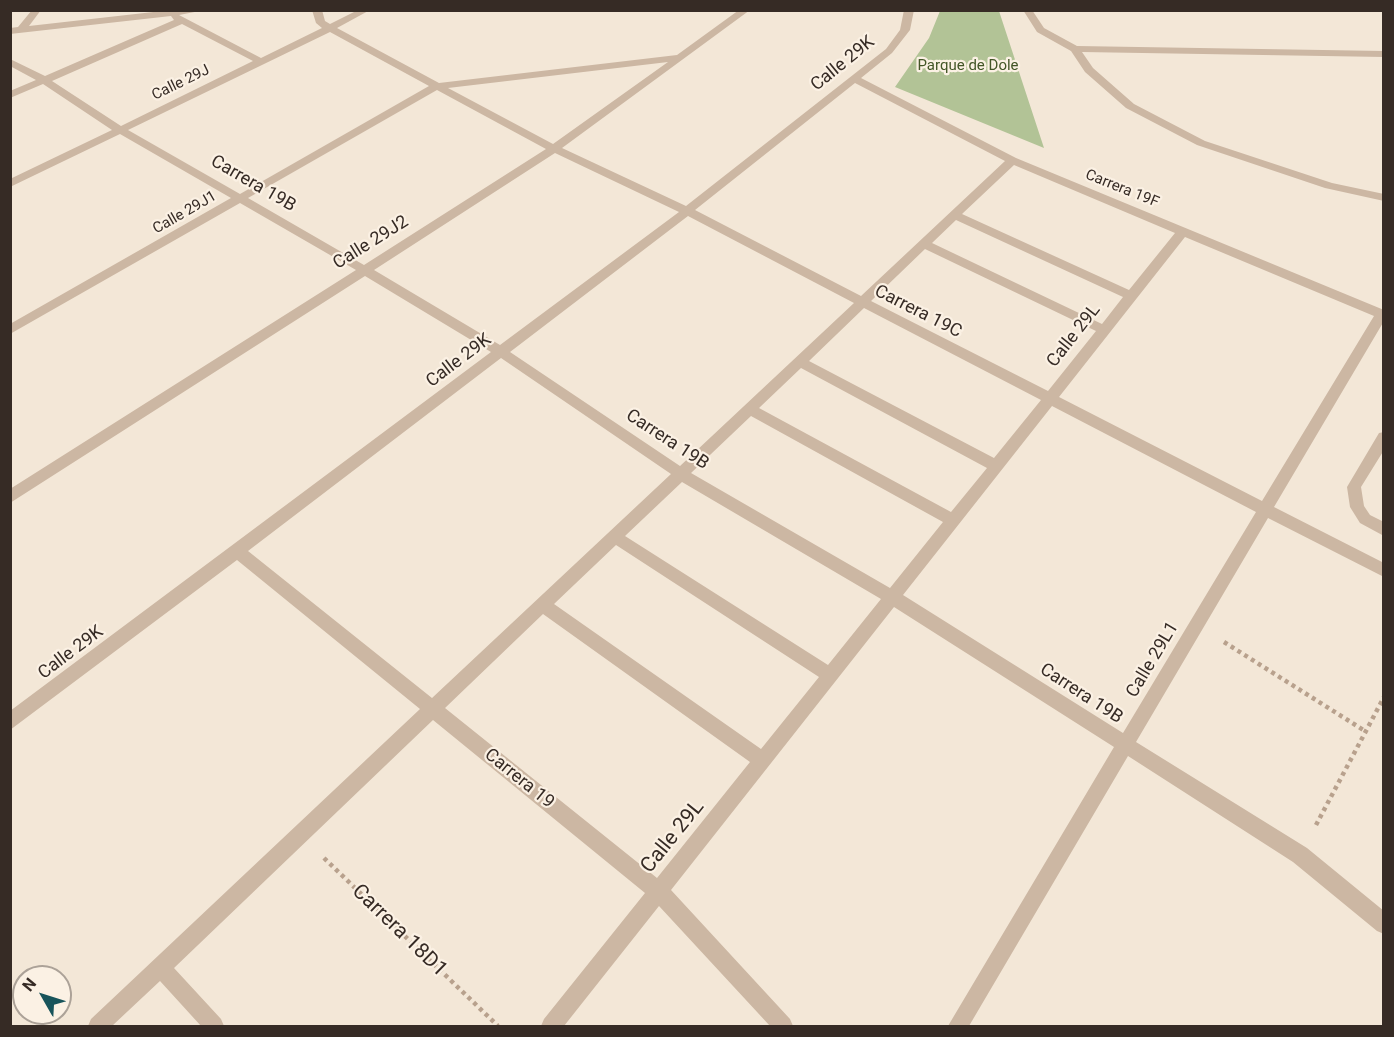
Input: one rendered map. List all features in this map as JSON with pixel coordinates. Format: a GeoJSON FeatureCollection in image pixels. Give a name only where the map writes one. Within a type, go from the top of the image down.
{"type":"FeatureCollection","features":[{"type":"Feature","properties":{"kind":"street"},"geometry":{"type":"LineString","coordinates":[[16,31],[37,10]]}},
{"type":"Feature","properties":{"kind":"street"},"geometry":{"type":"LineString","coordinates":[[16,31],[201,10]]}},
{"type":"Feature","properties":{"kind":"street","name":"Carrera 19C"},"geometry":{"type":"LineString","coordinates":[[317,10],[321,23],[554,149],[687,211],[1383,571]]}},
{"type":"Feature","properties":{"kind":"street","name":"Calle 29J"},"geometry":{"type":"LineString","coordinates":[[10,184],[366,10]]}},
{"type":"Feature","properties":{"kind":"street","name":"Calle 29J2"},"geometry":{"type":"LineString","coordinates":[[10,497],[363,269],[554,149],[746,10]]}},
{"type":"Feature","properties":{"kind":"street","name":"Calle 29K"},"geometry":{"type":"LineString","coordinates":[[10,722],[687,211],[855,79],[889,51],[905,30],[909,10]]}},
{"type":"Feature","properties":{"kind":"street"},"geometry":{"type":"LineString","coordinates":[[1027,10],[1041,30],[1075,49],[1089,70],[1130,106],[1201,143],[1329,186],[1383,198]]}},
{"type":"Feature","properties":{"kind":"street"},"geometry":{"type":"LineString","coordinates":[[169,12],[260,61]]}},
{"type":"Feature","properties":{"kind":"street"},"geometry":{"type":"LineString","coordinates":[[10,95],[183,20]]}},
{"type":"Feature","properties":{"kind":"street"},"geometry":{"type":"LineString","coordinates":[[1075,49],[1383,54]]}},
{"type":"Feature","properties":{"kind":"street"},"geometry":{"type":"LineString","coordinates":[[436,86],[679,58]]}},
{"type":"Feature","properties":{"kind":"street","name":"Carrera 19B"},"geometry":{"type":"LineString","coordinates":[[10,62],[44,80],[120,130],[363,269],[501,352],[681,474],[892,597],[1300,855],[1383,924]]}},
{"type":"Feature","properties":{"kind":"street","name":"Carrera 19F"},"geometry":{"type":"LineString","coordinates":[[855,79],[1012,160],[1382,314]]}},
{"type":"Feature","properties":{"kind":"street","name":"Calle 29J1"},"geometry":{"type":"LineString","coordinates":[[10,330],[436,86]]}},
{"type":"Feature","properties":{"kind":"street"},"geometry":{"type":"LineString","coordinates":[[98,1026],[1012,160]]}},
{"type":"Feature","properties":{"kind":"street"},"geometry":{"type":"LineString","coordinates":[[955,215],[1131,296]]}},
{"type":"Feature","properties":{"kind":"street","name":"Calle 29L"},"geometry":{"type":"LineString","coordinates":[[551,1026],[1183,231]]}},
{"type":"Feature","properties":{"kind":"street"},"geometry":{"type":"LineString","coordinates":[[924,244],[1104,330]]}},
{"type":"Feature","properties":{"kind":"street","name":"Calle 29L1"},"geometry":{"type":"LineString","coordinates":[[958,1026],[1382,314]]}},
{"type":"Feature","properties":{"kind":"street"},"geometry":{"type":"LineString","coordinates":[[800,362],[996,466]]}},
{"type":"Feature","properties":{"kind":"street"},"geometry":{"type":"LineString","coordinates":[[750,409],[953,521]]}},
{"type":"Feature","properties":{"kind":"street"},"geometry":{"type":"LineString","coordinates":[[1383,437],[1354,487],[1357,507],[1365,519],[1383,530]]}},
{"type":"Feature","properties":{"kind":"street"},"geometry":{"type":"LineString","coordinates":[[615,537],[830,675]]}},
{"type":"Feature","properties":{"kind":"street","name":"Carrera 19"},"geometry":{"type":"LineString","coordinates":[[237,551],[659,892],[783,1026]]}},
{"type":"Feature","properties":{"kind":"street"},"geometry":{"type":"LineString","coordinates":[[543,605],[763,761]]}},
{"type":"Feature","properties":{"kind":"street"},"geometry":{"type":"LineString","coordinates":[[160,967],[214,1026]]}},
{"type":"Feature","properties":{"kind":"path"},"geometry":{"type":"LineString","coordinates":[[1197,625],[1365,731]]}},
{"type":"Feature","properties":{"kind":"path"},"geometry":{"type":"LineString","coordinates":[[1300,855],[1383,697]]}},
{"type":"Feature","properties":{"kind":"path","name":"Carrera 18D1"},"geometry":{"type":"LineString","coordinates":[[300,835],[498,1026]]}},
{"type":"Feature","properties":{"kind":"green space","name":"Parque de Dole"},"geometry":{"type":"Polygon","coordinates":[[[940,11],[999,11],[1044,148],[895,87],[929,38],[940,11]]]}}]}
